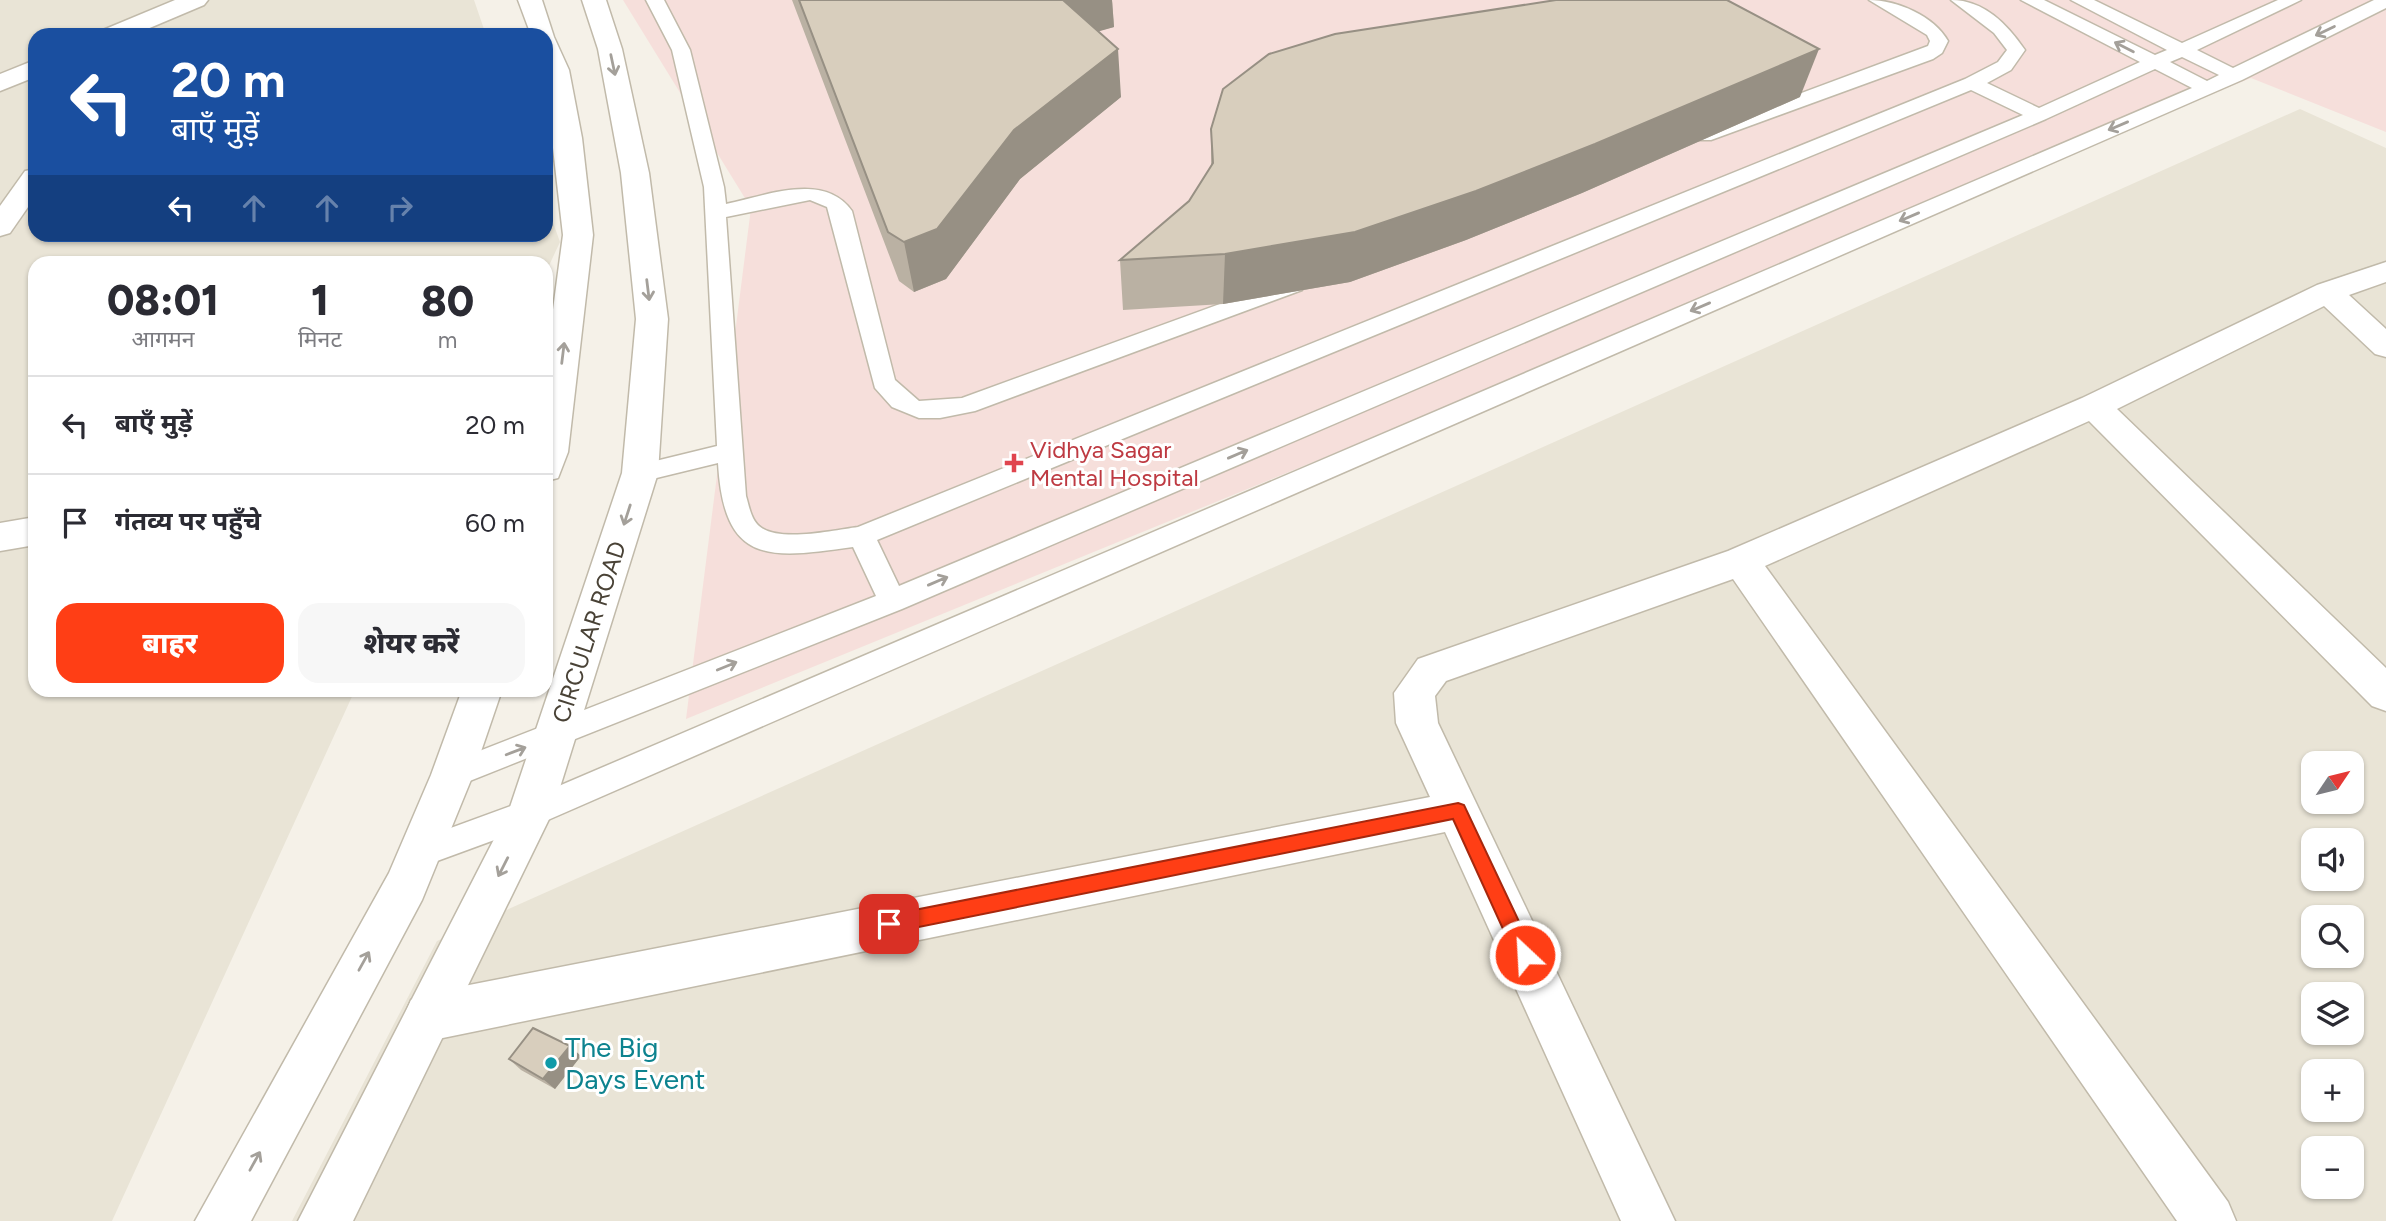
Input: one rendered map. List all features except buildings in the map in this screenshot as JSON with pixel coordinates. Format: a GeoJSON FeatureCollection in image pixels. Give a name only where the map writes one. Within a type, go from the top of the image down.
{"type":"FeatureCollection","features":[{"type":"Feature","properties":{"kind":"street"},"geometry":{"type":"LineString","coordinates":[[139,28],[197,0]]}},
{"type":"Feature","properties":{"kind":"street"},"geometry":{"type":"LineString","coordinates":[[530,0],[540,28]]}},
{"type":"Feature","properties":{"kind":"street","name":"CIRCULAR ROAD"},"geometry":{"type":"LineString","coordinates":[[325,1221],[530,813],[640,473],[652,319],[635,173],[610,49],[594,0]]}},
{"type":"Feature","properties":{"kind":"street"},"geometry":{"type":"LineString","coordinates":[[553,62],[568,138],[578,235],[553,421]]}},
{"type":"Feature","properties":{"kind":"street"},"geometry":{"type":"LineString","coordinates":[[0,83],[28,71]]}},
{"type":"Feature","properties":{"kind":"street"},"geometry":{"type":"LineString","coordinates":[[0,227],[28,187]]}},
{"type":"Feature","properties":{"kind":"street"},"geometry":{"type":"LineString","coordinates":[[1648,1221],[1417,723],[1414,693],[1432,670],[1741,561],[2094,406],[2328,292],[2386,271]]}},
{"type":"Feature","properties":{"kind":"street"},"geometry":{"type":"LineString","coordinates":[[2328,292],[2386,346]]}},
{"type":"Feature","properties":{"kind":"street"},"geometry":{"type":"LineString","coordinates":[[2094,406],[2386,694]]}},
{"type":"Feature","properties":{"kind":"street"},"geometry":{"type":"LineString","coordinates":[[0,537],[28,532]]}},
{"type":"Feature","properties":{"kind":"street"},"geometry":{"type":"LineString","coordinates":[[1741,561],[2209,1221]]}},
{"type":"Feature","properties":{"kind":"street"},"geometry":{"type":"LineString","coordinates":[[222,1221],[406,884],[452,775],[480,697]]}},
{"type":"Feature","properties":{"kind":"street"},"geometry":{"type":"LineString","coordinates":[[428,1017],[1458,810]]}},
{"type":"Feature","properties":{"kind":"lane"},"geometry":{"type":"LineString","coordinates":[[655,0],[681,50],[718,212],[729,452],[738,516],[752,535],[789,543],[861,536],[1972,83],[2006,65],[2014,58],[2016,50],[2000,29],[1960,0]]}},
{"type":"Feature","properties":{"kind":"lane"},"geometry":{"type":"LineString","coordinates":[[1680,145],[1927,55],[1936,48],[1939,41],[1934,32],[1878,0]]}},
{"type":"Feature","properties":{"kind":"lane"},"geometry":{"type":"LineString","coordinates":[[2030,0],[2207,88]]}},
{"type":"Feature","properties":{"kind":"lane"},"geometry":{"type":"LineString","coordinates":[[2080,0],[2235,76]]}},
{"type":"Feature","properties":{"kind":"lane"},"geometry":{"type":"LineString","coordinates":[[452,775],[892,601],[2039,115],[2292,0]]}},
{"type":"Feature","properties":{"kind":"lane"},"geometry":{"type":"LineString","coordinates":[[418,853],[530,813],[2235,76],[2386,1]]}},
{"type":"Feature","properties":{"kind":"lane"},"geometry":{"type":"LineString","coordinates":[[1972,83],[2039,115]]}},
{"type":"Feature","properties":{"kind":"lane"},"geometry":{"type":"LineString","coordinates":[[718,212],[810,194],[825,195],[835,203],[841,211],[883,382],[898,402],[921,411],[966,405],[1317,277]]}},
{"type":"Feature","properties":{"kind":"lane"},"geometry":{"type":"LineString","coordinates":[[640,473],[729,452]]}},
{"type":"Feature","properties":{"kind":"lane"},"geometry":{"type":"LineString","coordinates":[[861,536],[892,601]]}},
{"type":"Feature","properties":{"kind":"shaded area"},"geometry":{"type":"Polygon","coordinates":[[[0,0],[474,0],[484,28],[28,28],[28,242],[553,242],[553,222],[560,242],[553,257],[28,256],[28,697],[352,697],[112,1221],[0,1221],[0,0]]]}},
{"type":"Feature","properties":{"kind":"shaded area","name":"Vidhya Sagar Mental Hospital"},"geometry":{"type":"Polygon","coordinates":[[[623,0],[2386,0],[2386,132],[2251,78],[686,719],[751,208],[623,0]]]}},
{"type":"Feature","properties":{"kind":"shaded area"},"geometry":{"type":"Polygon","coordinates":[[[2300,109],[2386,148],[2386,1221],[292,1221],[437,941],[2300,109]]]}},
{"type":"Feature","properties":{"kind":"place","name":"Vidhya Sagar Mental Hospital"},"geometry":{"type":"Point","coordinates":[1014,463]}},
{"type":"Feature","properties":{"kind":"place","name":"The Big Days Event"},"geometry":{"type":"Point","coordinates":[551,1063]}},
{"type":"Feature","properties":{"kind":"route"},"geometry":{"type":"LineString","coordinates":[[889,924],[1458,810],[1525,955]]}}]}
